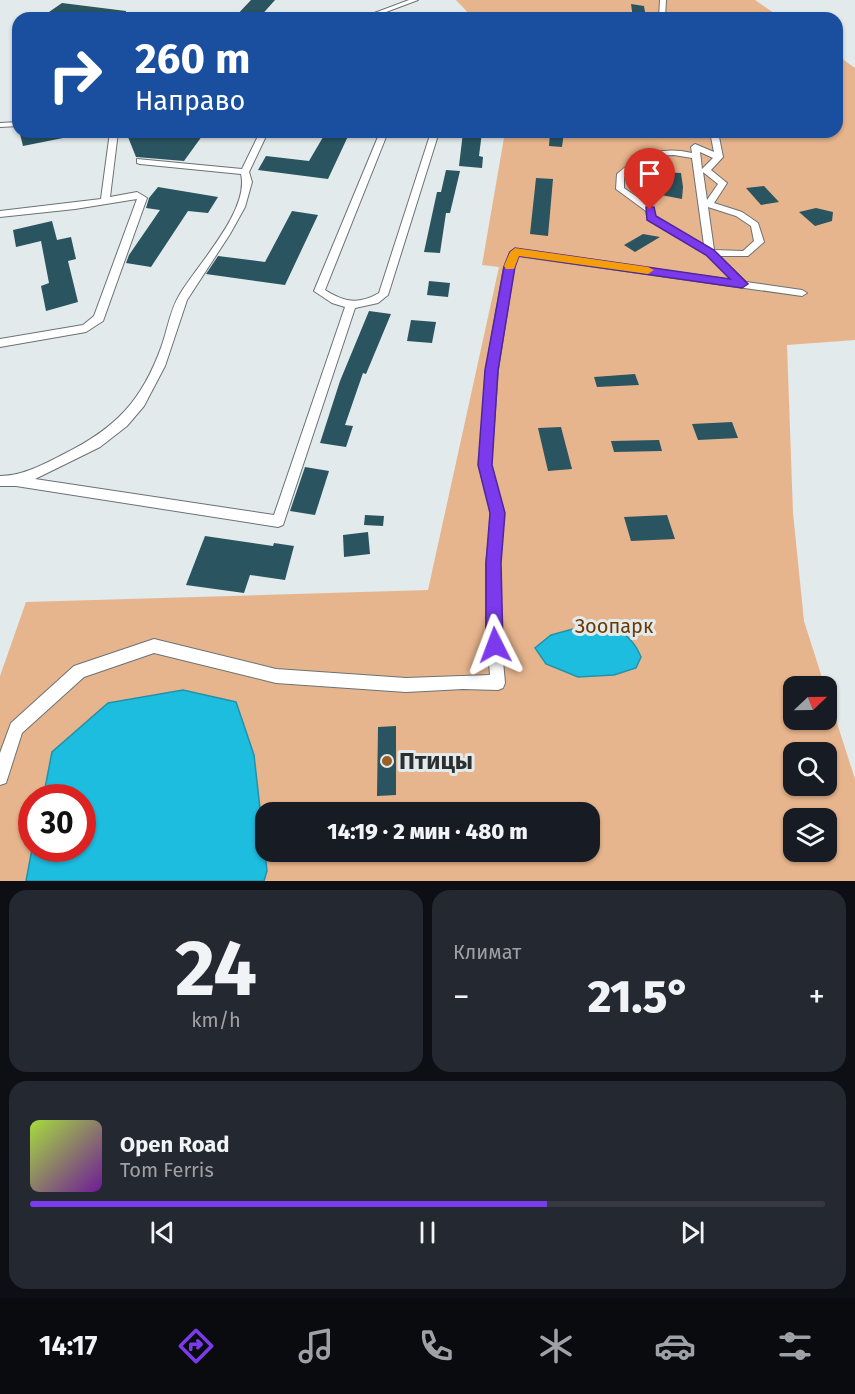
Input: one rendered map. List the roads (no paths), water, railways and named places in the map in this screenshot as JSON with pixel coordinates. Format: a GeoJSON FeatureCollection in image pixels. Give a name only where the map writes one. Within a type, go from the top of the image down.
{"type":"FeatureCollection","features":[{"type":"Feature","properties":{"kind":"street"},"geometry":{"type":"LineString","coordinates":[[381,12],[415,0]]}},
{"type":"Feature","properties":{"kind":"street"},"geometry":{"type":"LineString","coordinates":[[105,201],[113,138]]}},
{"type":"Feature","properties":{"kind":"street"},"geometry":{"type":"LineString","coordinates":[[244,172],[261,138]]}},
{"type":"Feature","properties":{"kind":"street"},"geometry":{"type":"LineString","coordinates":[[382,138],[320,291],[336,303],[351,306],[374,301],[383,295],[433,138]]}},
{"type":"Feature","properties":{"kind":"street"},"geometry":{"type":"LineString","coordinates":[[715,138],[719,157]]}},
{"type":"Feature","properties":{"kind":"street"},"geometry":{"type":"LineString","coordinates":[[710,253],[695,147],[719,157]]}},
{"type":"Feature","properties":{"kind":"street"},"geometry":{"type":"LineString","coordinates":[[696,156],[668,151],[649,155],[632,164],[620,176],[620,189],[650,210],[651,218],[710,253],[742,284]]}},
{"type":"Feature","properties":{"kind":"street"},"geometry":{"type":"LineString","coordinates":[[710,253],[745,254],[759,243],[755,225],[739,214],[709,204],[723,183],[706,170],[719,157]]}},
{"type":"Feature","properties":{"kind":"street"},"geometry":{"type":"LineString","coordinates":[[16,482],[71,456],[109,434],[133,412],[154,376],[170,338],[177,310],[238,211],[248,190],[249,179],[244,172],[140,161]]}},
{"type":"Feature","properties":{"kind":"street"},"geometry":{"type":"LineString","coordinates":[[0,214],[137,195],[142,198],[99,318],[86,327],[0,343]]}},
{"type":"Feature","properties":{"kind":"street"},"geometry":{"type":"LineString","coordinates":[[0,777],[16,728],[79,671],[154,646],[276,676],[406,685],[498,683],[493,627],[493,563],[498,513],[485,465],[492,370],[509,267],[515,252],[802,293]]}},
{"type":"Feature","properties":{"kind":"street"},"geometry":{"type":"LineString","coordinates":[[0,481],[278,521],[351,306]]}},
{"type":"Feature","properties":{"kind":"water"},"geometry":{"type":"Polygon","coordinates":[[[573,629],[605,629],[622,633],[629,638],[641,657],[636,668],[614,675],[578,677],[546,664],[535,648],[551,635],[573,629]]]}},
{"type":"Feature","properties":{"kind":"water"},"geometry":{"type":"Polygon","coordinates":[[[183,690],[236,702],[254,755],[259,802],[255,802],[255,862],[266,862],[267,871],[264,881],[26,881],[30,862],[96,862],[96,784],[46,784],[52,752],[108,703],[183,690]]]}},
{"type":"Feature","properties":{"kind":"place","name":"Птицы"},"geometry":{"type":"Point","coordinates":[387,761]}},
{"type":"Feature","properties":{"kind":"park label","name":"Зоопарк"},"geometry":{"type":"Point","coordinates":[614,626]}}]}
